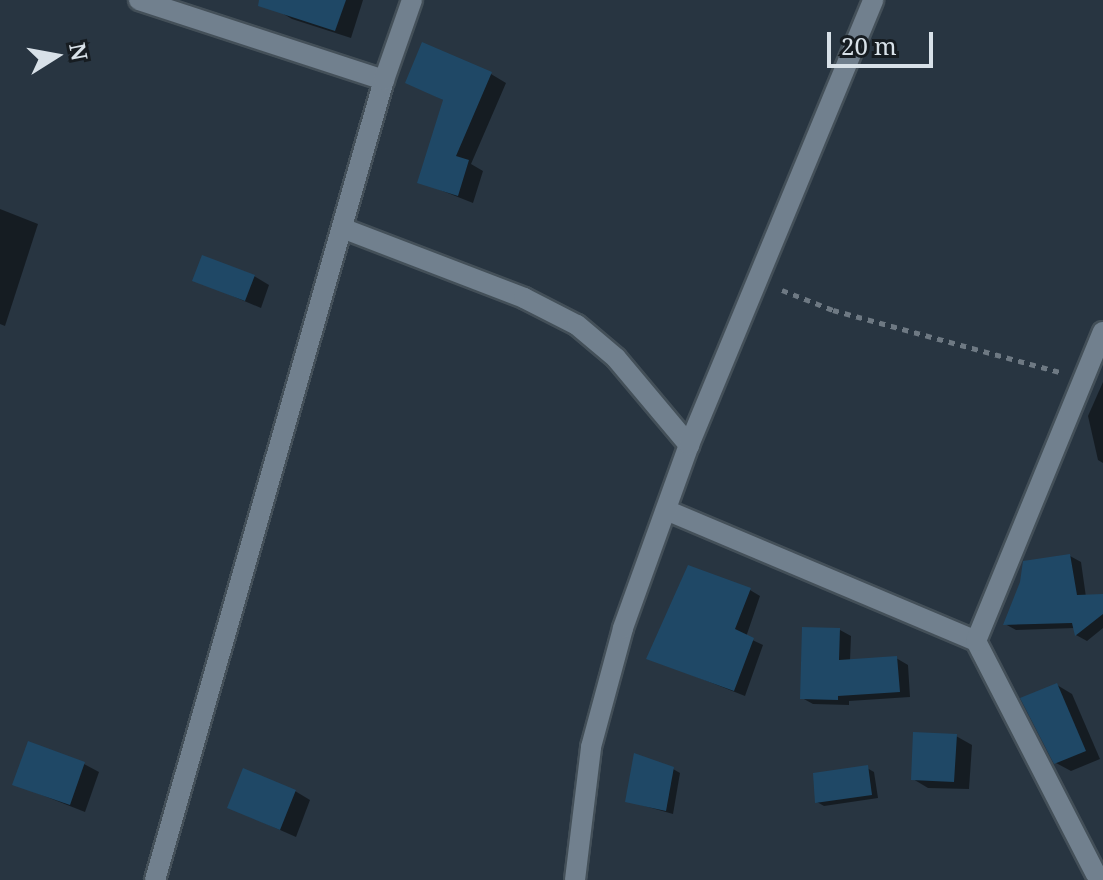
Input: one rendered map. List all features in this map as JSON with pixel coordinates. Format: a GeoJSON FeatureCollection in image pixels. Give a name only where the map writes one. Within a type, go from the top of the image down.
{"type":"FeatureCollection","features":[{"type":"Feature","properties":{"kind":"street"},"geometry":{"type":"LineString","coordinates":[[139,0],[384,80]]}},
{"type":"Feature","properties":{"kind":"street"},"geometry":{"type":"LineString","coordinates":[[155,880],[384,80],[412,0]]}},
{"type":"Feature","properties":{"kind":"street"},"geometry":{"type":"LineString","coordinates":[[575,880],[591,747],[623,628],[689,445],[873,0]]}},
{"type":"Feature","properties":{"kind":"street"},"geometry":{"type":"LineString","coordinates":[[342,228],[524,298],[577,325],[616,358],[689,445]]}},
{"type":"Feature","properties":{"kind":"street"},"geometry":{"type":"LineString","coordinates":[[976,641],[1103,332]]}},
{"type":"Feature","properties":{"kind":"street"},"geometry":{"type":"LineString","coordinates":[[666,510],[976,641],[1095,874]]}},
{"type":"Feature","properties":{"kind":"path"},"geometry":{"type":"LineString","coordinates":[[759,281],[833,310],[1084,379]]}},
{"type":"Feature","properties":{"kind":"building"},"geometry":{"type":"Polygon","coordinates":[[[259,0],[346,0],[335,31],[258,6],[259,0]]]}},
{"type":"Feature","properties":{"kind":"building"},"geometry":{"type":"Polygon","coordinates":[[[422,42],[492,72],[456,156],[469,160],[458,196],[417,183],[443,100],[405,83],[422,42]]]}},
{"type":"Feature","properties":{"kind":"building"},"geometry":{"type":"Polygon","coordinates":[[[202,255],[255,275],[245,301],[192,281],[202,255]]]}},
{"type":"Feature","properties":{"kind":"building"},"geometry":{"type":"Polygon","coordinates":[[[1070,554],[1077,595],[1103,594],[1103,614],[1075,636],[1072,623],[1003,625],[1020,582],[1023,561],[1070,554]]]}},
{"type":"Feature","properties":{"kind":"building"},"geometry":{"type":"Polygon","coordinates":[[[688,565],[751,588],[735,629],[754,638],[734,691],[646,659],[688,565]]]}},
{"type":"Feature","properties":{"kind":"building"},"geometry":{"type":"Polygon","coordinates":[[[802,627],[840,628],[839,660],[897,656],[900,692],[838,696],[838,700],[800,699],[802,627]]]}},
{"type":"Feature","properties":{"kind":"building"},"geometry":{"type":"Polygon","coordinates":[[[1057,683],[1086,751],[1054,764],[1020,698],[1057,683]]]}},
{"type":"Feature","properties":{"kind":"building"},"geometry":{"type":"Polygon","coordinates":[[[913,732],[957,734],[954,782],[911,780],[913,732]]]}},
{"type":"Feature","properties":{"kind":"building"},"geometry":{"type":"Polygon","coordinates":[[[28,741],[85,762],[70,805],[12,785],[28,741]]]}},
{"type":"Feature","properties":{"kind":"building"},"geometry":{"type":"Polygon","coordinates":[[[634,753],[674,767],[666,811],[625,802],[634,753]]]}},
{"type":"Feature","properties":{"kind":"building"},"geometry":{"type":"Polygon","coordinates":[[[868,765],[872,795],[815,803],[813,773],[868,765]]]}},
{"type":"Feature","properties":{"kind":"building"},"geometry":{"type":"Polygon","coordinates":[[[243,768],[296,790],[280,830],[227,808],[243,768]]]}}]}
